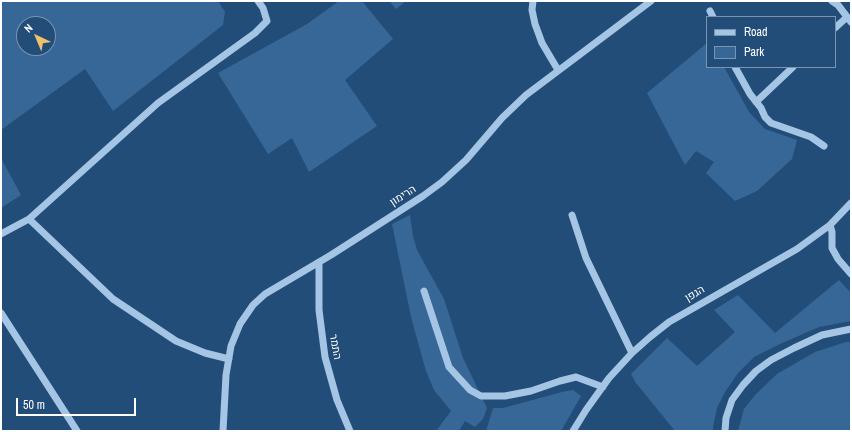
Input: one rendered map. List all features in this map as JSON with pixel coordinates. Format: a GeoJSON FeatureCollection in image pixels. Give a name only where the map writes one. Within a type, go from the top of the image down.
{"type":"FeatureCollection","features":[{"type":"Feature","properties":{"kind":"street"},"geometry":{"type":"LineString","coordinates":[[1,234],[29,219],[158,103],[255,33],[267,21],[263,8],[258,1]]}},
{"type":"Feature","properties":{"kind":"street"},"geometry":{"type":"LineString","coordinates":[[533,1],[532,10],[535,24],[542,43],[558,70]]}},
{"type":"Feature","properties":{"kind":"street","name":"הרימון"},"geometry":{"type":"LineString","coordinates":[[223,431],[226,375],[231,346],[240,324],[253,306],[265,294],[319,262],[442,182],[466,160],[506,114],[526,95],[651,1]]}},
{"type":"Feature","properties":{"kind":"street"},"geometry":{"type":"LineString","coordinates":[[832,1],[838,5],[849,19],[836,27]]}},
{"type":"Feature","properties":{"kind":"street"},"geometry":{"type":"LineString","coordinates":[[736,68],[750,94],[765,117],[771,123],[811,137],[824,146]]}},
{"type":"Feature","properties":{"kind":"street"},"geometry":{"type":"LineString","coordinates":[[756,102],[793,68]]}},
{"type":"Feature","properties":{"kind":"street","name":"הגפן"},"geometry":{"type":"LineString","coordinates":[[574,431],[586,410],[603,387],[632,353],[668,322],[797,249],[830,225],[851,203]]}},
{"type":"Feature","properties":{"kind":"street"},"geometry":{"type":"LineString","coordinates":[[572,215],[586,258],[632,353]]}},
{"type":"Feature","properties":{"kind":"street"},"geometry":{"type":"LineString","coordinates":[[29,219],[113,299],[176,341],[205,353],[229,359]]}},
{"type":"Feature","properties":{"kind":"street"},"geometry":{"type":"LineString","coordinates":[[830,225],[832,232],[832,248],[838,259],[851,274]]}},
{"type":"Feature","properties":{"kind":"street","name":"התמר"},"geometry":{"type":"LineString","coordinates":[[319,262],[319,310],[325,357],[337,400],[350,431]]}},
{"type":"Feature","properties":{"kind":"street"},"geometry":{"type":"LineString","coordinates":[[424,291],[449,367],[470,390],[481,396],[505,396],[531,391],[576,377],[603,387]]}},
{"type":"Feature","properties":{"kind":"street"},"geometry":{"type":"LineString","coordinates":[[1,313],[77,431]]}},
{"type":"Feature","properties":{"kind":"street"},"geometry":{"type":"LineString","coordinates":[[725,431],[726,418],[732,400],[756,371],[771,360],[801,344],[822,335],[851,329]]}},
{"type":"Feature","properties":{"kind":"green space"},"geometry":{"type":"Polygon","coordinates":[[[1,1],[218,1],[225,12],[223,25],[113,111],[85,69],[1,130],[1,1]]]}},
{"type":"Feature","properties":{"kind":"green space"},"geometry":{"type":"Polygon","coordinates":[[[339,1],[362,1],[393,39],[345,80],[377,126],[309,172],[292,138],[268,154],[218,73],[307,24],[339,1]]]}},
{"type":"Feature","properties":{"kind":"green space"},"geometry":{"type":"Polygon","coordinates":[[[389,1],[406,1],[396,9],[389,1]]]}},
{"type":"Feature","properties":{"kind":"green space"},"geometry":{"type":"Polygon","coordinates":[[[706,44],[706,68],[725,68],[749,112],[765,129],[797,140],[792,159],[757,191],[735,201],[706,173],[714,162],[696,151],[685,165],[647,93],[706,44]]]}},
{"type":"Feature","properties":{"kind":"green space"},"geometry":{"type":"Polygon","coordinates":[[[1,158],[21,195],[1,208],[1,158]]]}},
{"type":"Feature","properties":{"kind":"green space"},"geometry":{"type":"Polygon","coordinates":[[[410,215],[417,250],[444,299],[463,358],[487,408],[483,419],[475,427],[465,421],[459,431],[436,431],[451,411],[434,390],[426,371],[411,317],[392,224],[410,215]]]}},
{"type":"Feature","properties":{"kind":"green space"},"geometry":{"type":"Polygon","coordinates":[[[839,280],[851,293],[851,321],[819,327],[754,357],[738,373],[725,392],[717,408],[713,431],[675,431],[636,383],[631,374],[667,338],[697,366],[735,332],[714,310],[738,295],[775,333],[839,280]]]}},
{"type":"Feature","properties":{"kind":"green space"},"geometry":{"type":"Polygon","coordinates":[[[846,342],[851,342],[851,431],[738,431],[744,409],[755,395],[777,374],[815,352],[846,342]]]}},
{"type":"Feature","properties":{"kind":"green space"},"geometry":{"type":"Polygon","coordinates":[[[573,390],[581,396],[561,431],[486,431],[493,408],[503,408],[573,390]]]}}]}
